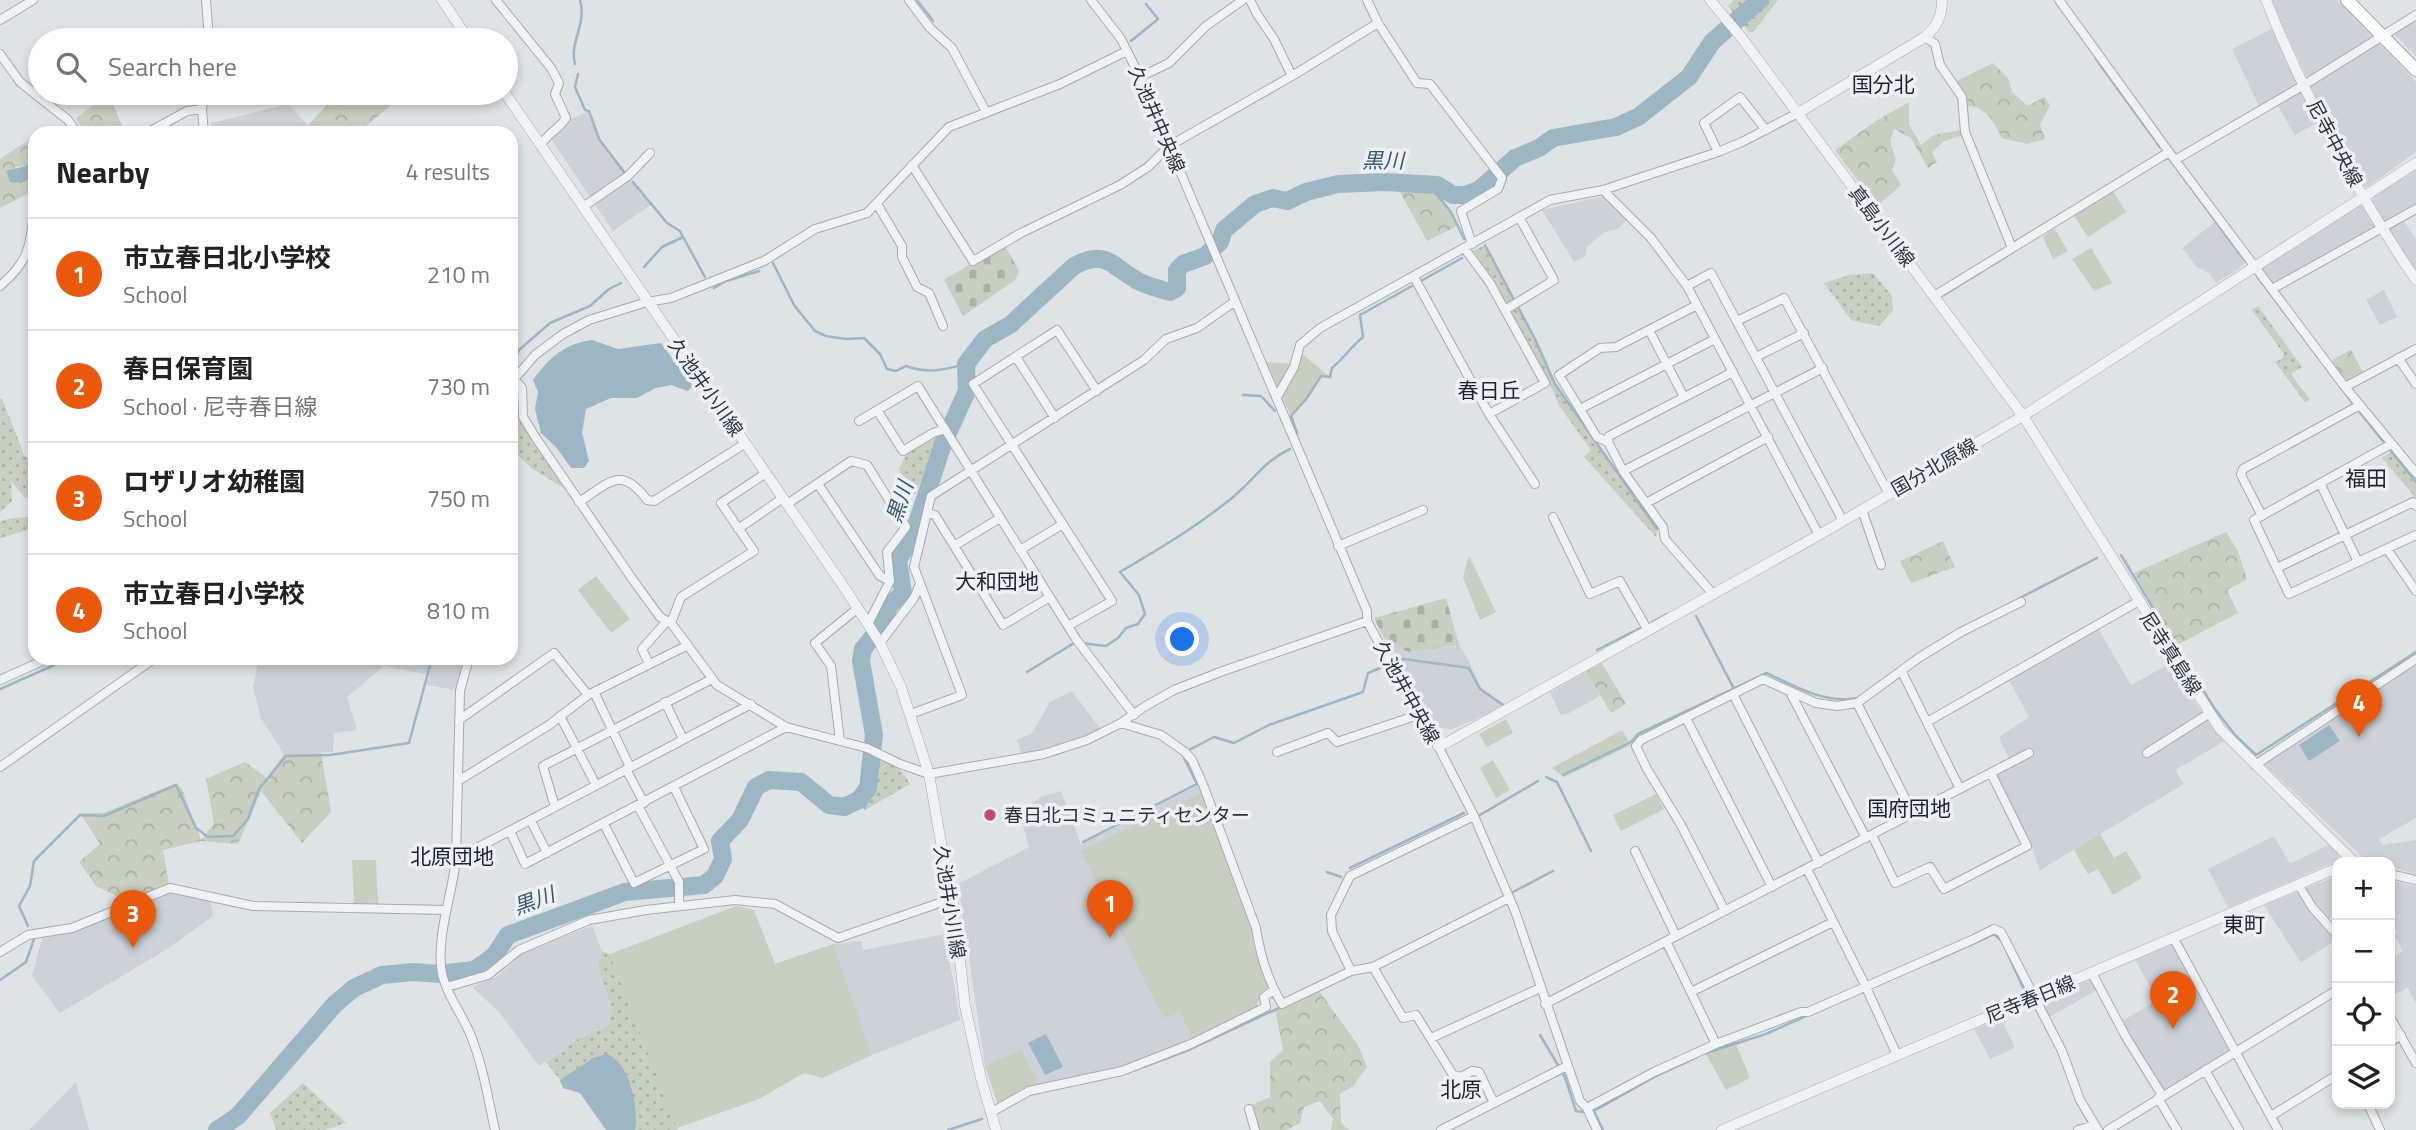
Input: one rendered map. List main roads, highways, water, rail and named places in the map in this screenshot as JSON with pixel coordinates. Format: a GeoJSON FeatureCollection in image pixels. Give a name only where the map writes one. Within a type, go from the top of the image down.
{"type":"FeatureCollection","features":[{"type":"Feature","properties":{"kind":"main road"},"geometry":{"type":"LineString","coordinates":[[2347,0],[2416,70]]}},
{"type":"Feature","properties":{"kind":"water"},"geometry":{"type":"Polygon","coordinates":[[[28,164],[28,180],[21,183],[10,182],[6,171],[28,164]]]}},
{"type":"Feature","properties":{"kind":"water"},"geometry":{"type":"Polygon","coordinates":[[[592,340],[618,349],[661,343],[693,386],[688,391],[671,385],[656,388],[637,398],[611,398],[586,409],[582,433],[589,461],[584,468],[571,468],[556,447],[541,433],[535,409],[538,392],[533,380],[558,353],[573,345],[592,340]]]}},
{"type":"Feature","properties":{"kind":"water"},"geometry":{"type":"Polygon","coordinates":[[[2329,725],[2340,741],[2309,761],[2299,745],[2329,725]]]}},
{"type":"Feature","properties":{"kind":"water"},"geometry":{"type":"Polygon","coordinates":[[[1046,1034],[1063,1067],[1045,1075],[1028,1043],[1046,1034]]]}},
{"type":"Feature","properties":{"kind":"water"},"geometry":{"type":"Polygon","coordinates":[[[607,1054],[622,1066],[627,1076],[636,1110],[635,1130],[606,1130],[580,1093],[563,1088],[560,1080],[593,1058],[607,1054]]]}},
{"type":"Feature","properties":{"kind":"waterway"},"geometry":{"type":"LineString","coordinates":[[575,64],[574,48],[582,9],[580,0]]}},
{"type":"Feature","properties":{"kind":"waterway"},"geometry":{"type":"LineString","coordinates":[[917,0],[933,21]]}},
{"type":"Feature","properties":{"kind":"waterway","name":"黒川"},"geometry":{"type":"LineString","coordinates":[[217,1130],[238,1116],[335,1004],[354,988],[382,975],[474,970],[494,956],[508,935],[625,892],[704,885],[715,876],[723,859],[720,841],[740,820],[756,787],[769,780],[801,782],[829,805],[844,807],[859,800],[868,788],[874,735],[861,661],[863,649],[882,626],[889,606],[903,593],[898,560],[912,538],[943,444],[967,391],[966,364],[985,339],[1010,325],[1074,266],[1085,261],[1102,259],[1138,281],[1170,292],[1177,288],[1177,270],[1183,264],[1205,256],[1220,242],[1224,230],[1255,204],[1273,198],[1287,201],[1306,192],[1338,184],[1385,182],[1437,185],[1453,195],[1465,195],[1479,190],[1515,158],[1539,148],[1553,138],[1616,127],[1638,117],[1689,77],[1712,42],[1760,0]]}},
{"type":"Feature","properties":{"kind":"waterway"},"geometry":{"type":"LineString","coordinates":[[1131,41],[1158,19],[1146,4]]}},
{"type":"Feature","properties":{"kind":"waterway"},"geometry":{"type":"LineString","coordinates":[[2096,59],[2160,147]]}},
{"type":"Feature","properties":{"kind":"waterway"},"geometry":{"type":"LineString","coordinates":[[578,74],[575,87],[585,110],[589,111],[599,139],[624,172]]}},
{"type":"Feature","properties":{"kind":"waterway"},"geometry":{"type":"LineString","coordinates":[[2162,160],[2169,158],[2245,261]]}},
{"type":"Feature","properties":{"kind":"waterway"},"geometry":{"type":"LineString","coordinates":[[633,182],[667,223],[680,231],[683,237]]}},
{"type":"Feature","properties":{"kind":"waterway"},"geometry":{"type":"LineString","coordinates":[[1437,185],[1435,192],[1451,212],[1464,239]]}},
{"type":"Feature","properties":{"kind":"waterway"},"geometry":{"type":"LineString","coordinates":[[644,267],[662,247],[683,237],[705,277]]}},
{"type":"Feature","properties":{"kind":"waterway"},"geometry":{"type":"LineString","coordinates":[[1485,245],[1535,339],[1555,384],[1657,529]]}},
{"type":"Feature","properties":{"kind":"waterway"},"geometry":{"type":"LineString","coordinates":[[1944,295],[2013,252]]}},
{"type":"Feature","properties":{"kind":"waterway"},"geometry":{"type":"LineString","coordinates":[[1297,433],[1291,416],[1321,376],[1330,377],[1332,368],[1363,337],[1360,315],[1462,258]]}},
{"type":"Feature","properties":{"kind":"waterway"},"geometry":{"type":"LineString","coordinates":[[773,263],[794,305],[815,331],[846,339],[864,338],[880,354],[887,369],[896,371],[906,366],[936,370],[966,364]]}},
{"type":"Feature","properties":{"kind":"waterway"},"geometry":{"type":"LineString","coordinates":[[714,288],[726,281],[759,271]]}},
{"type":"Feature","properties":{"kind":"waterway"},"geometry":{"type":"LineString","coordinates":[[2257,276],[2354,405]]}},
{"type":"Feature","properties":{"kind":"waterway"},"geometry":{"type":"LineString","coordinates":[[518,352],[550,323],[590,306],[609,289],[621,283]]}},
{"type":"Feature","properties":{"kind":"waterway"},"geometry":{"type":"LineString","coordinates":[[1243,395],[1261,396],[1275,411]]}},
{"type":"Feature","properties":{"kind":"waterway"},"geometry":{"type":"LineString","coordinates":[[2358,410],[2416,482]]}},
{"type":"Feature","properties":{"kind":"waterway"},"geometry":{"type":"LineString","coordinates":[[1081,643],[1106,646],[1126,628],[1138,624],[1145,614],[1139,595],[1120,572],[1220,508],[1273,459],[1290,449]]}},
{"type":"Feature","properties":{"kind":"waterway"},"geometry":{"type":"LineString","coordinates":[[2121,555],[2214,708],[2236,736],[2256,755],[2416,652]]}},
{"type":"Feature","properties":{"kind":"waterway"},"geometry":{"type":"LineString","coordinates":[[2018,599],[2097,558]]}},
{"type":"Feature","properties":{"kind":"waterway"},"geometry":{"type":"LineString","coordinates":[[1652,622],[1667,614]]}},
{"type":"Feature","properties":{"kind":"waterway"},"geometry":{"type":"LineString","coordinates":[[1696,616],[1733,687]]}},
{"type":"Feature","properties":{"kind":"waterway"},"geometry":{"type":"LineString","coordinates":[[1597,650],[1642,627]]}},
{"type":"Feature","properties":{"kind":"waterway"},"geometry":{"type":"LineString","coordinates":[[1027,672],[1074,643]]}},
{"type":"Feature","properties":{"kind":"waterway"},"geometry":{"type":"LineString","coordinates":[[1398,661],[1404,659],[1469,668],[1480,689],[1503,705]]}},
{"type":"Feature","properties":{"kind":"waterway"},"geometry":{"type":"LineString","coordinates":[[0,689],[54,665]]}},
{"type":"Feature","properties":{"kind":"waterway"},"geometry":{"type":"LineString","coordinates":[[28,926],[19,906],[30,886],[34,861],[80,815],[104,816],[176,785],[196,828],[208,837],[233,836],[248,819],[259,789],[286,756],[330,755],[409,743],[430,665]]}},
{"type":"Feature","properties":{"kind":"waterway"},"geometry":{"type":"LineString","coordinates":[[1189,750],[1214,737],[1234,743],[1269,725],[1363,692],[1368,673],[1385,666]]}},
{"type":"Feature","properties":{"kind":"waterway"},"geometry":{"type":"LineString","coordinates":[[1563,775],[1631,742],[1638,734],[1767,673],[1800,689],[1823,696],[1834,699],[1858,698]]}},
{"type":"Feature","properties":{"kind":"waterway"},"geometry":{"type":"LineString","coordinates":[[1083,842],[1197,784],[1184,758]]}},
{"type":"Feature","properties":{"kind":"waterway"},"geometry":{"type":"LineString","coordinates":[[1546,777],[1557,782],[1591,851]]}},
{"type":"Feature","properties":{"kind":"waterway"},"geometry":{"type":"LineString","coordinates":[[1480,815],[1538,781]]}},
{"type":"Feature","properties":{"kind":"waterway"},"geometry":{"type":"LineString","coordinates":[[1350,868],[1464,813]]}},
{"type":"Feature","properties":{"kind":"waterway"},"geometry":{"type":"LineString","coordinates":[[1513,892],[1553,871]]}},
{"type":"Feature","properties":{"kind":"waterway"},"geometry":{"type":"LineString","coordinates":[[1327,872],[1341,877]]}},
{"type":"Feature","properties":{"kind":"waterway"},"geometry":{"type":"LineString","coordinates":[[1930,963],[1994,934],[2001,940]]}},
{"type":"Feature","properties":{"kind":"waterway"},"geometry":{"type":"LineString","coordinates":[[0,980],[26,962],[34,939]]}},
{"type":"Feature","properties":{"kind":"waterway"},"geometry":{"type":"LineString","coordinates":[[2006,950],[2025,992]]}},
{"type":"Feature","properties":{"kind":"waterway"},"geometry":{"type":"LineString","coordinates":[[2033,1004],[2040,1016]]}},
{"type":"Feature","properties":{"kind":"waterway"},"geometry":{"type":"LineString","coordinates":[[1135,1070],[1186,1051],[1283,1006]]}},
{"type":"Feature","properties":{"kind":"waterway"},"geometry":{"type":"LineString","coordinates":[[1706,1053],[1766,1034],[1808,1015]]}},
{"type":"Feature","properties":{"kind":"waterway"},"geometry":{"type":"LineString","coordinates":[[1540,1035],[1565,1077],[1576,1111],[1583,1112]]}},
{"type":"Feature","properties":{"kind":"waterway"},"geometry":{"type":"LineString","coordinates":[[1603,1130],[1594,1111],[1658,1075],[1697,1057]]}},
{"type":"Feature","properties":{"kind":"waterway"},"geometry":{"type":"LineString","coordinates":[[2077,1102],[2093,1130]]}},
{"type":"Feature","properties":{"kind":"waterway"},"geometry":{"type":"LineString","coordinates":[[948,1130],[982,1119]]}},
{"type":"Feature","properties":{"kind":"place","name":"市立春日小学校"},"geometry":{"type":"Point","coordinates":[2359,737]}},
{"type":"Feature","properties":{"kind":"place","name":"春日北コミュニティセンター"},"geometry":{"type":"Point","coordinates":[990,815]}},
{"type":"Feature","properties":{"kind":"place","name":"市立春日北小学校"},"geometry":{"type":"Point","coordinates":[1110,938]}},
{"type":"Feature","properties":{"kind":"place","name":"ロザリオ幼稚園"},"geometry":{"type":"Point","coordinates":[133,948]}},
{"type":"Feature","properties":{"kind":"place","name":"春日保育園"},"geometry":{"type":"Point","coordinates":[2173,1029]}},
{"type":"Feature","properties":{"kind":"district","name":"国分北"},"geometry":{"type":"Point","coordinates":[1883,85]}},
{"type":"Feature","properties":{"kind":"district","name":"春日丘"},"geometry":{"type":"Point","coordinates":[1489,391]}},
{"type":"Feature","properties":{"kind":"district","name":"福田"},"geometry":{"type":"Point","coordinates":[2366,479]}},
{"type":"Feature","properties":{"kind":"district","name":"大和団地"},"geometry":{"type":"Point","coordinates":[997,582]}},
{"type":"Feature","properties":{"kind":"district","name":"国府団地"},"geometry":{"type":"Point","coordinates":[1909,809]}},
{"type":"Feature","properties":{"kind":"district","name":"北原団地"},"geometry":{"type":"Point","coordinates":[452,857]}},
{"type":"Feature","properties":{"kind":"district","name":"東町"},"geometry":{"type":"Point","coordinates":[2244,925]}},
{"type":"Feature","properties":{"kind":"district","name":"北原"},"geometry":{"type":"Point","coordinates":[1461,1090]}}]}
